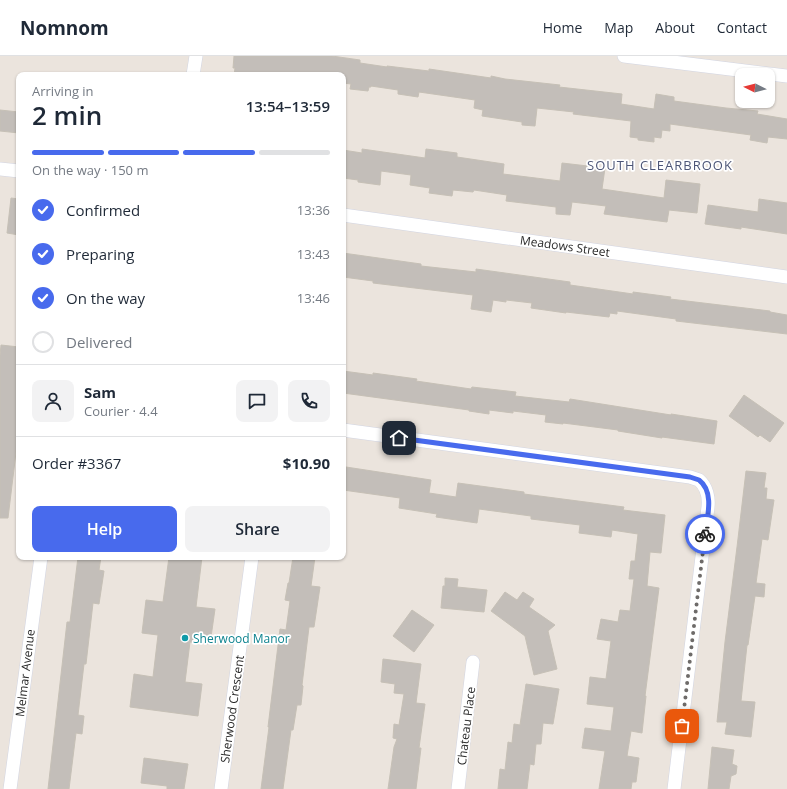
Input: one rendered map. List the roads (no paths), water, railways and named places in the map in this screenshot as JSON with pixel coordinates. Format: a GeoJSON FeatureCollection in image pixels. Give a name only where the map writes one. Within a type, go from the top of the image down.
{"type":"FeatureCollection","features":[{"type":"Feature","properties":{"kind":"street"},"geometry":{"type":"LineString","coordinates":[[193,72],[196,56]]}},
{"type":"Feature","properties":{"kind":"street"},"geometry":{"type":"LineString","coordinates":[[624,56],[787,76]]}},
{"type":"Feature","properties":{"kind":"street"},"geometry":{"type":"LineString","coordinates":[[0,168],[16,171]]}},
{"type":"Feature","properties":{"kind":"street","name":"Meadows Street"},"geometry":{"type":"LineString","coordinates":[[346,215],[787,277]]}},
{"type":"Feature","properties":{"kind":"street"},"geometry":{"type":"LineString","coordinates":[[346,430],[690,477],[698,480],[705,489],[709,498],[674,789]]}},
{"type":"Feature","properties":{"kind":"street","name":"Melmar Avenue"},"geometry":{"type":"LineString","coordinates":[[10,789],[41,560]]}},
{"type":"Feature","properties":{"kind":"street","name":"Sherwood Crescent"},"geometry":{"type":"LineString","coordinates":[[221,789],[252,560]]}},
{"type":"Feature","properties":{"kind":"street","name":"Chateau Place"},"geometry":{"type":"LineString","coordinates":[[458,789],[474,662]]}},
{"type":"Feature","properties":{"kind":"place","name":"Sherwood Manor"},"geometry":{"type":"Point","coordinates":[185,638]}},
{"type":"Feature","properties":{"kind":"district","name":"SOUTH CLEARBROOK"},"geometry":{"type":"Point","coordinates":[660,165]}}]}
